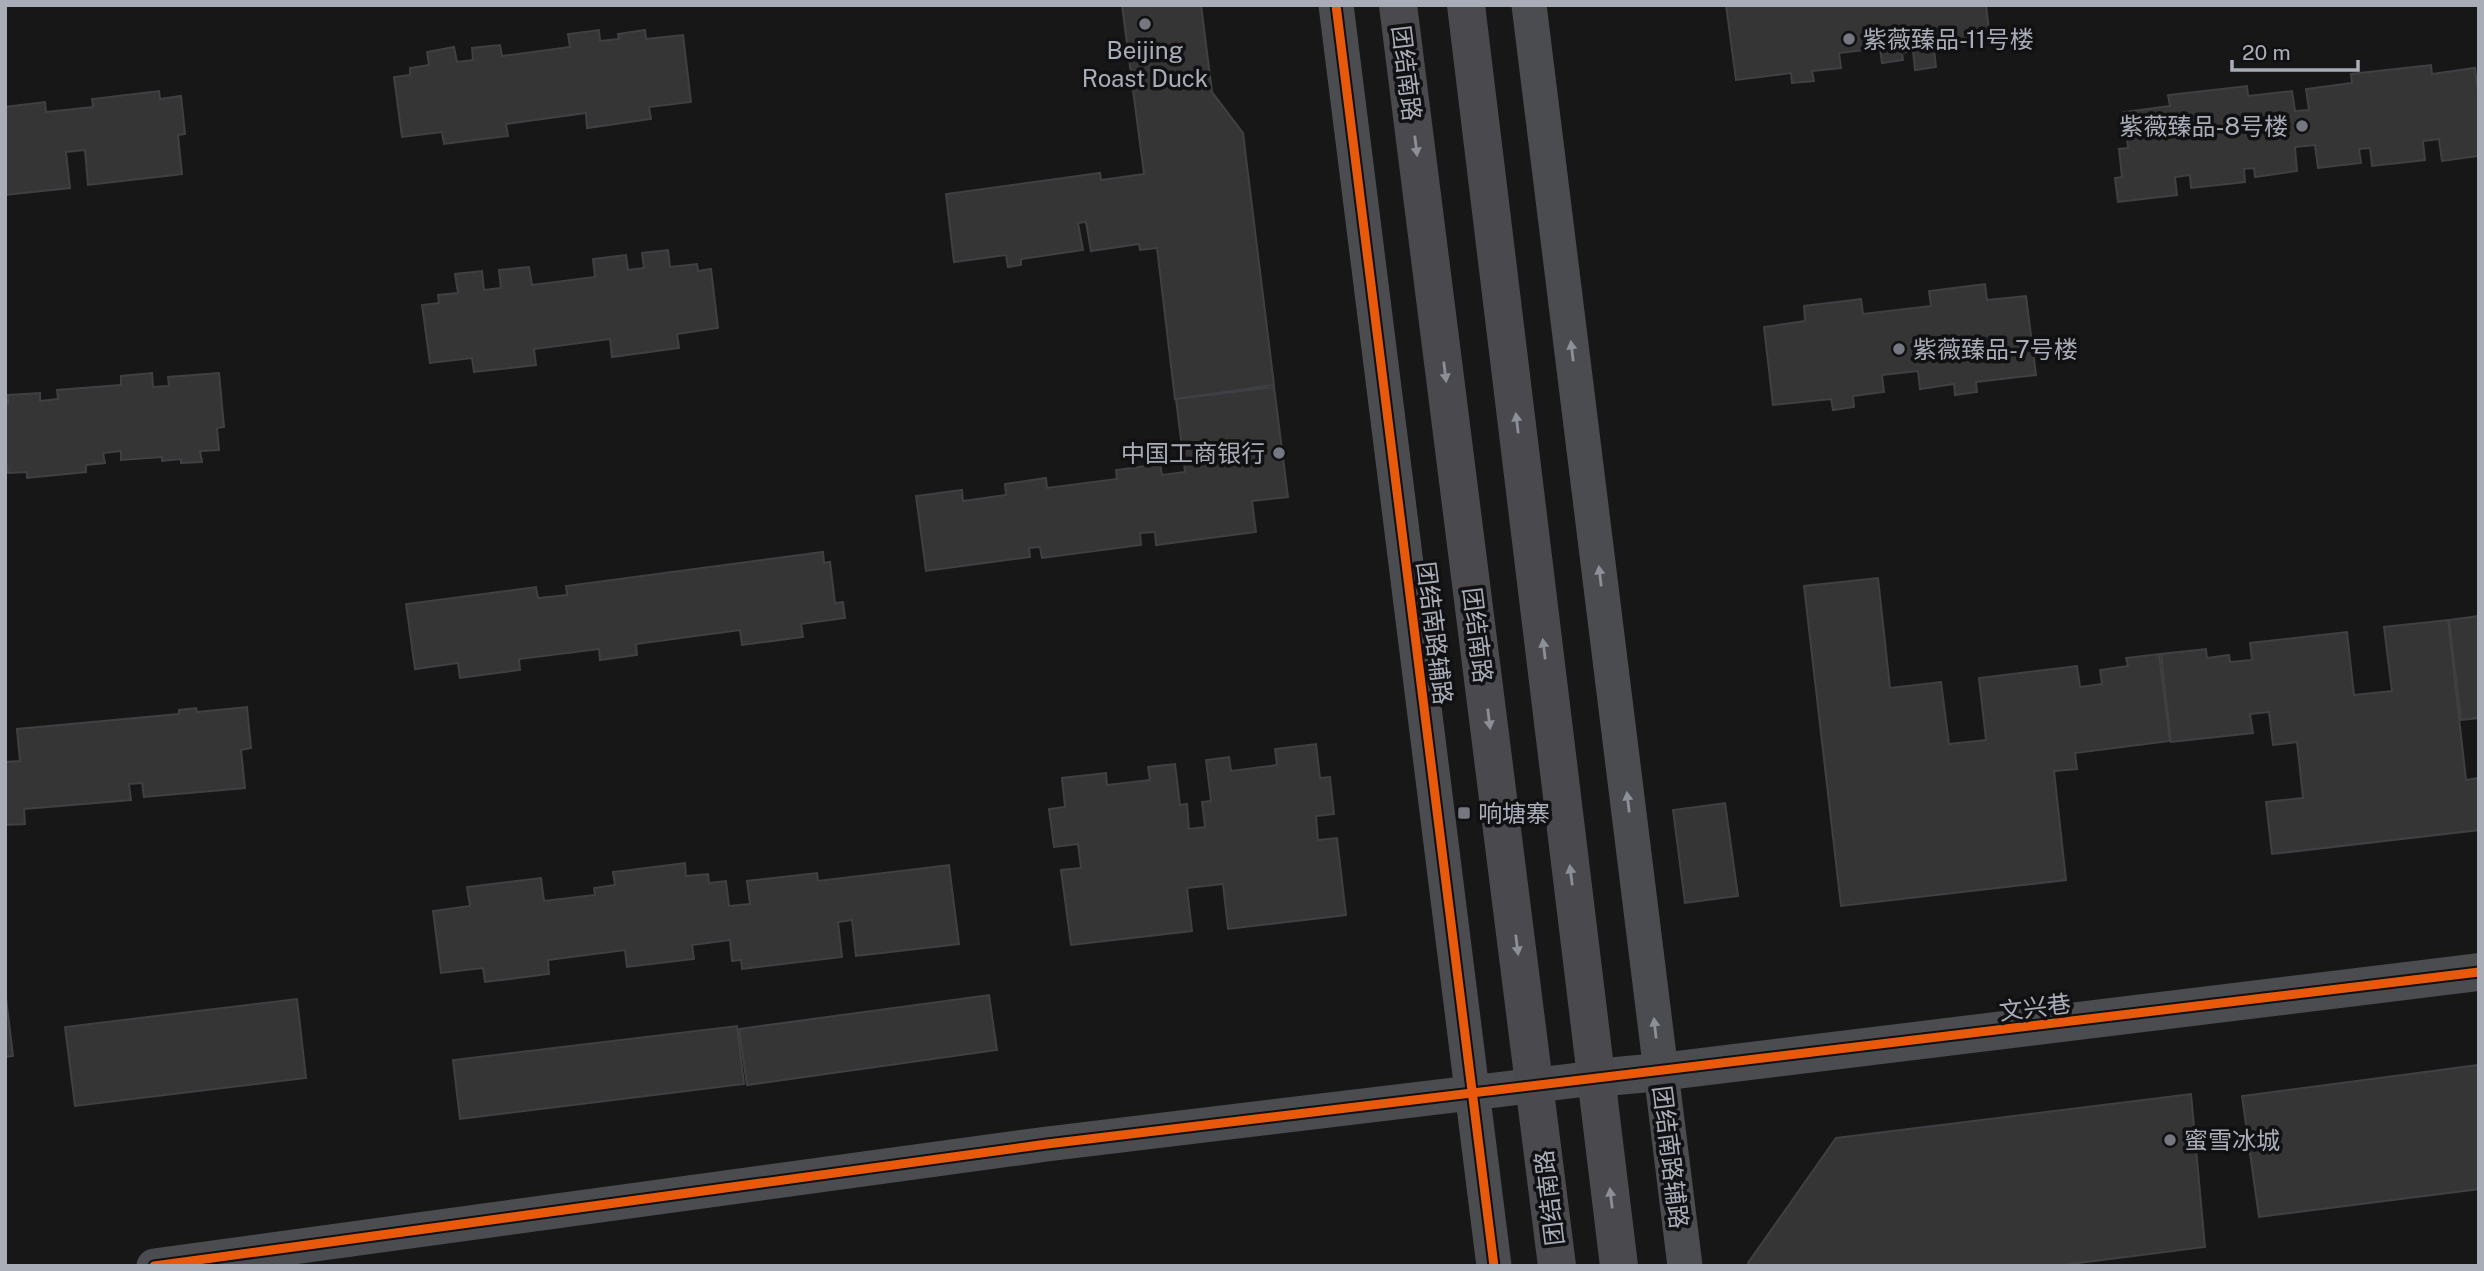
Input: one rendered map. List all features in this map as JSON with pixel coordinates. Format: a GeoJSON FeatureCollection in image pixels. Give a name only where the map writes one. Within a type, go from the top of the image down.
{"type":"FeatureCollection","features":[{"type":"Feature","properties":{"kind":"main road","name":"团结南路"},"geometry":{"type":"LineString","coordinates":[[1398,5],[1557,1266]]}},
{"type":"Feature","properties":{"kind":"main road"},"geometry":{"type":"LineString","coordinates":[[1466,5],[1619,1266]]}},
{"type":"Feature","properties":{"kind":"street","name":"团结南路辅路"},"geometry":{"type":"LineString","coordinates":[[1336,5],[1494,1266]]}},
{"type":"Feature","properties":{"kind":"street","name":"团结南路辅路"},"geometry":{"type":"LineString","coordinates":[[1529,5],[1685,1266]]}},
{"type":"Feature","properties":{"kind":"street","name":"文兴巷"},"geometry":{"type":"LineString","coordinates":[[1595,1078],[2479,972]]}},
{"type":"Feature","properties":{"kind":"street"},"geometry":{"type":"LineString","coordinates":[[154,1266],[1047,1144],[1595,1078]]}},
{"type":"Feature","properties":{"kind":"building"},"geometry":{"type":"Polygon","coordinates":[[[1122,5],[1201,5],[1212,92],[1243,133],[1274,385],[1175,399],[1157,248],[1140,250],[1139,244],[1091,251],[1086,222],[1078,223],[1083,250],[1021,259],[1021,265],[1008,267],[1006,255],[954,262],[946,194],[1100,173],[1101,180],[1144,174],[1122,5]]]}},
{"type":"Feature","properties":{"kind":"building","name":"紫薇臻品-11号楼"},"geometry":{"type":"Polygon","coordinates":[[[1726,5],[1986,5],[1989,30],[1966,33],[1967,45],[1934,49],[1936,67],[1915,70],[1913,51],[1902,53],[1903,60],[1882,63],[1880,48],[1839,53],[1841,68],[1812,71],[1814,81],[1792,83],[1791,73],[1736,80],[1726,5]]]}},
{"type":"Feature","properties":{"kind":"building"},"geometry":{"type":"Polygon","coordinates":[[[599,30],[600,41],[619,39],[618,34],[645,30],[646,39],[683,35],[691,102],[649,107],[651,119],[587,128],[586,113],[506,124],[508,136],[444,144],[442,132],[402,137],[394,77],[410,75],[410,68],[429,65],[427,52],[454,47],[457,62],[473,60],[472,48],[500,45],[502,56],[570,47],[568,34],[599,30]]]}},
{"type":"Feature","properties":{"kind":"building","name":"紫薇臻品-8号楼"},"geometry":{"type":"Polygon","coordinates":[[[2431,65],[2432,74],[2475,68],[2479,102],[2479,156],[2442,161],[2439,139],[2423,141],[2425,160],[2372,166],[2370,148],[2359,149],[2361,163],[2318,168],[2315,145],[2295,147],[2297,171],[2255,177],[2254,168],[2244,169],[2245,182],[2191,188],[2190,175],[2175,177],[2177,195],[2118,202],[2115,178],[2122,177],[2119,149],[2128,148],[2124,112],[2170,106],[2168,95],[2247,86],[2248,96],[2292,91],[2295,111],[2309,110],[2306,89],[2352,83],[2351,74],[2431,65]]]}},
{"type":"Feature","properties":{"kind":"building"},"geometry":{"type":"Polygon","coordinates":[[[159,91],[160,99],[181,96],[185,134],[178,135],[182,174],[88,185],[85,150],[66,152],[70,188],[5,195],[5,107],[45,102],[46,112],[93,107],[92,99],[159,91]]]}},
{"type":"Feature","properties":{"kind":"building"},"geometry":{"type":"Polygon","coordinates":[[[668,250],[670,267],[697,264],[698,271],[711,269],[718,328],[677,334],[679,348],[612,357],[610,339],[534,349],[536,365],[474,372],[472,358],[430,363],[422,305],[439,303],[438,295],[458,293],[455,274],[482,271],[484,290],[501,288],[499,270],[529,267],[532,285],[595,277],[593,259],[626,255],[628,270],[644,268],[642,253],[668,250]]]}},
{"type":"Feature","properties":{"kind":"building","name":"紫薇臻品-7号楼"},"geometry":{"type":"Polygon","coordinates":[[[1985,284],[1987,300],[2026,296],[2036,375],[1976,382],[1977,392],[1955,395],[1954,384],[1920,389],[1918,371],[1882,375],[1884,392],[1853,396],[1854,407],[1833,410],[1831,399],[1773,405],[1764,327],[1805,321],[1804,306],[1861,299],[1863,314],[1931,306],[1929,291],[1985,284]]]}},
{"type":"Feature","properties":{"kind":"building"},"geometry":{"type":"Polygon","coordinates":[[[152,373],[153,387],[169,386],[168,377],[219,373],[224,427],[217,428],[219,450],[200,451],[202,462],[181,463],[181,459],[162,461],[162,457],[121,460],[121,451],[103,453],[105,463],[86,465],[86,472],[27,478],[27,472],[8,473],[5,466],[5,404],[8,404],[8,395],[40,393],[40,401],[58,399],[57,390],[121,385],[121,376],[152,373]]]}},
{"type":"Feature","properties":{"kind":"building"},"geometry":{"type":"Polygon","coordinates":[[[1274,387],[1288,497],[1252,501],[1256,532],[1156,545],[1155,532],[1140,533],[1141,545],[1042,558],[1040,547],[1029,548],[1030,557],[926,571],[916,496],[962,490],[963,501],[1006,495],[1005,484],[1046,478],[1047,488],[1117,479],[1116,470],[1160,464],[1162,475],[1185,472],[1176,399],[1274,387]]]}},
{"type":"Feature","properties":{"kind":"building"},"geometry":{"type":"Polygon","coordinates":[[[823,552],[824,563],[830,562],[835,603],[843,602],[845,618],[801,624],[803,637],[742,645],[740,630],[636,644],[637,655],[600,660],[599,649],[519,659],[520,670],[460,678],[458,663],[415,669],[406,604],[536,587],[538,598],[567,595],[566,586],[823,552]]]}},
{"type":"Feature","properties":{"kind":"building"},"geometry":{"type":"Polygon","coordinates":[[[1878,578],[1890,688],[1941,682],[1949,744],[1986,740],[1979,678],[2077,666],[2080,687],[2102,684],[2100,670],[2128,666],[2126,658],[2159,654],[2170,741],[2075,753],[2077,769],[2054,771],[2066,880],[1841,906],[1804,586],[1878,578]]]}},
{"type":"Feature","properties":{"kind":"building"},"geometry":{"type":"Polygon","coordinates":[[[2479,616],[2479,718],[2461,720],[2449,620],[2479,616]]]}},
{"type":"Feature","properties":{"kind":"building"},"geometry":{"type":"Polygon","coordinates":[[[2448,620],[2466,780],[2479,778],[2479,830],[2272,854],[2266,802],[2303,798],[2297,742],[2273,745],[2269,712],[2250,714],[2253,733],[2171,742],[2161,654],[2206,649],[2207,658],[2229,655],[2230,662],[2252,660],[2250,643],[2347,632],[2354,695],[2392,691],[2384,627],[2448,620]]]}},
{"type":"Feature","properties":{"kind":"building"},"geometry":{"type":"Polygon","coordinates":[[[247,707],[251,748],[241,750],[245,788],[144,797],[142,783],[129,784],[131,800],[24,809],[25,824],[5,825],[5,762],[20,761],[17,729],[179,714],[179,710],[196,708],[197,712],[247,707]]]}},
{"type":"Feature","properties":{"kind":"building"},"geometry":{"type":"Polygon","coordinates":[[[1316,744],[1320,778],[1330,777],[1334,814],[1316,816],[1318,840],[1337,838],[1346,915],[1228,929],[1223,884],[1187,888],[1192,931],[1071,945],[1061,870],[1081,868],[1078,844],[1054,847],[1049,809],[1065,807],[1062,778],[1106,773],[1107,785],[1150,780],[1148,767],[1175,764],[1180,805],[1187,804],[1189,829],[1205,827],[1202,802],[1211,801],[1206,760],[1229,757],[1231,771],[1277,765],[1275,749],[1316,744]]]}},
{"type":"Feature","properties":{"kind":"building"},"geometry":{"type":"Polygon","coordinates":[[[1725,803],[1738,896],[1685,903],[1673,810],[1725,803]]]}},
{"type":"Feature","properties":{"kind":"building"},"geometry":{"type":"Polygon","coordinates":[[[685,863],[686,876],[708,874],[709,883],[726,881],[729,906],[750,904],[747,881],[817,873],[818,881],[949,865],[959,944],[856,956],[852,920],[838,922],[842,957],[742,969],[741,960],[732,961],[730,940],[692,945],[694,959],[627,967],[625,950],[548,960],[549,974],[485,982],[483,968],[441,973],[433,911],[470,906],[467,887],[541,878],[544,901],[595,895],[594,888],[615,885],[613,872],[685,863]]]}},
{"type":"Feature","properties":{"kind":"building"},"geometry":{"type":"Polygon","coordinates":[[[5,990],[13,1056],[5,1057],[5,990]]]}},
{"type":"Feature","properties":{"kind":"building"},"geometry":{"type":"Polygon","coordinates":[[[989,995],[997,1050],[747,1085],[739,1029],[989,995]]]}},
{"type":"Feature","properties":{"kind":"building"},"geometry":{"type":"Polygon","coordinates":[[[297,999],[306,1078],[75,1106],[65,1027],[297,999]]]}},
{"type":"Feature","properties":{"kind":"building"},"geometry":{"type":"Polygon","coordinates":[[[737,1026],[744,1084],[460,1119],[453,1060],[737,1026]]]}},
{"type":"Feature","properties":{"kind":"building"},"geometry":{"type":"Polygon","coordinates":[[[2479,1065],[2479,1189],[2259,1217],[2242,1096],[2479,1065]]]}},
{"type":"Feature","properties":{"kind":"building"},"geometry":{"type":"Polygon","coordinates":[[[2191,1094],[2205,1247],[2055,1266],[1749,1266],[1748,1263],[1836,1138],[2191,1094]]]}},
{"type":"Feature","properties":{"kind":"cycle path"},"geometry":{"type":"LineString","coordinates":[[1336,5],[1494,1266]]}},
{"type":"Feature","properties":{"kind":"cycle path"},"geometry":{"type":"LineString","coordinates":[[154,1266],[1047,1144],[2479,972]]}},
{"type":"Feature","properties":{"kind":"place","name":"Beijing Roast Duck"},"geometry":{"type":"Point","coordinates":[1145,24]}},
{"type":"Feature","properties":{"kind":"place","name":"紫薇臻品-11号楼"},"geometry":{"type":"Point","coordinates":[1849,39]}},
{"type":"Feature","properties":{"kind":"place","name":"紫薇臻品-8号楼"},"geometry":{"type":"Point","coordinates":[2302,126]}},
{"type":"Feature","properties":{"kind":"place","name":"紫薇臻品-7号楼"},"geometry":{"type":"Point","coordinates":[1899,349]}},
{"type":"Feature","properties":{"kind":"place","name":"中国工商银行"},"geometry":{"type":"Point","coordinates":[1279,453]}},
{"type":"Feature","properties":{"kind":"place","name":"响塘寨"},"geometry":{"type":"Point","coordinates":[1464,813]}},
{"type":"Feature","properties":{"kind":"place","name":"蜜雪冰城"},"geometry":{"type":"Point","coordinates":[2170,1140]}}]}
